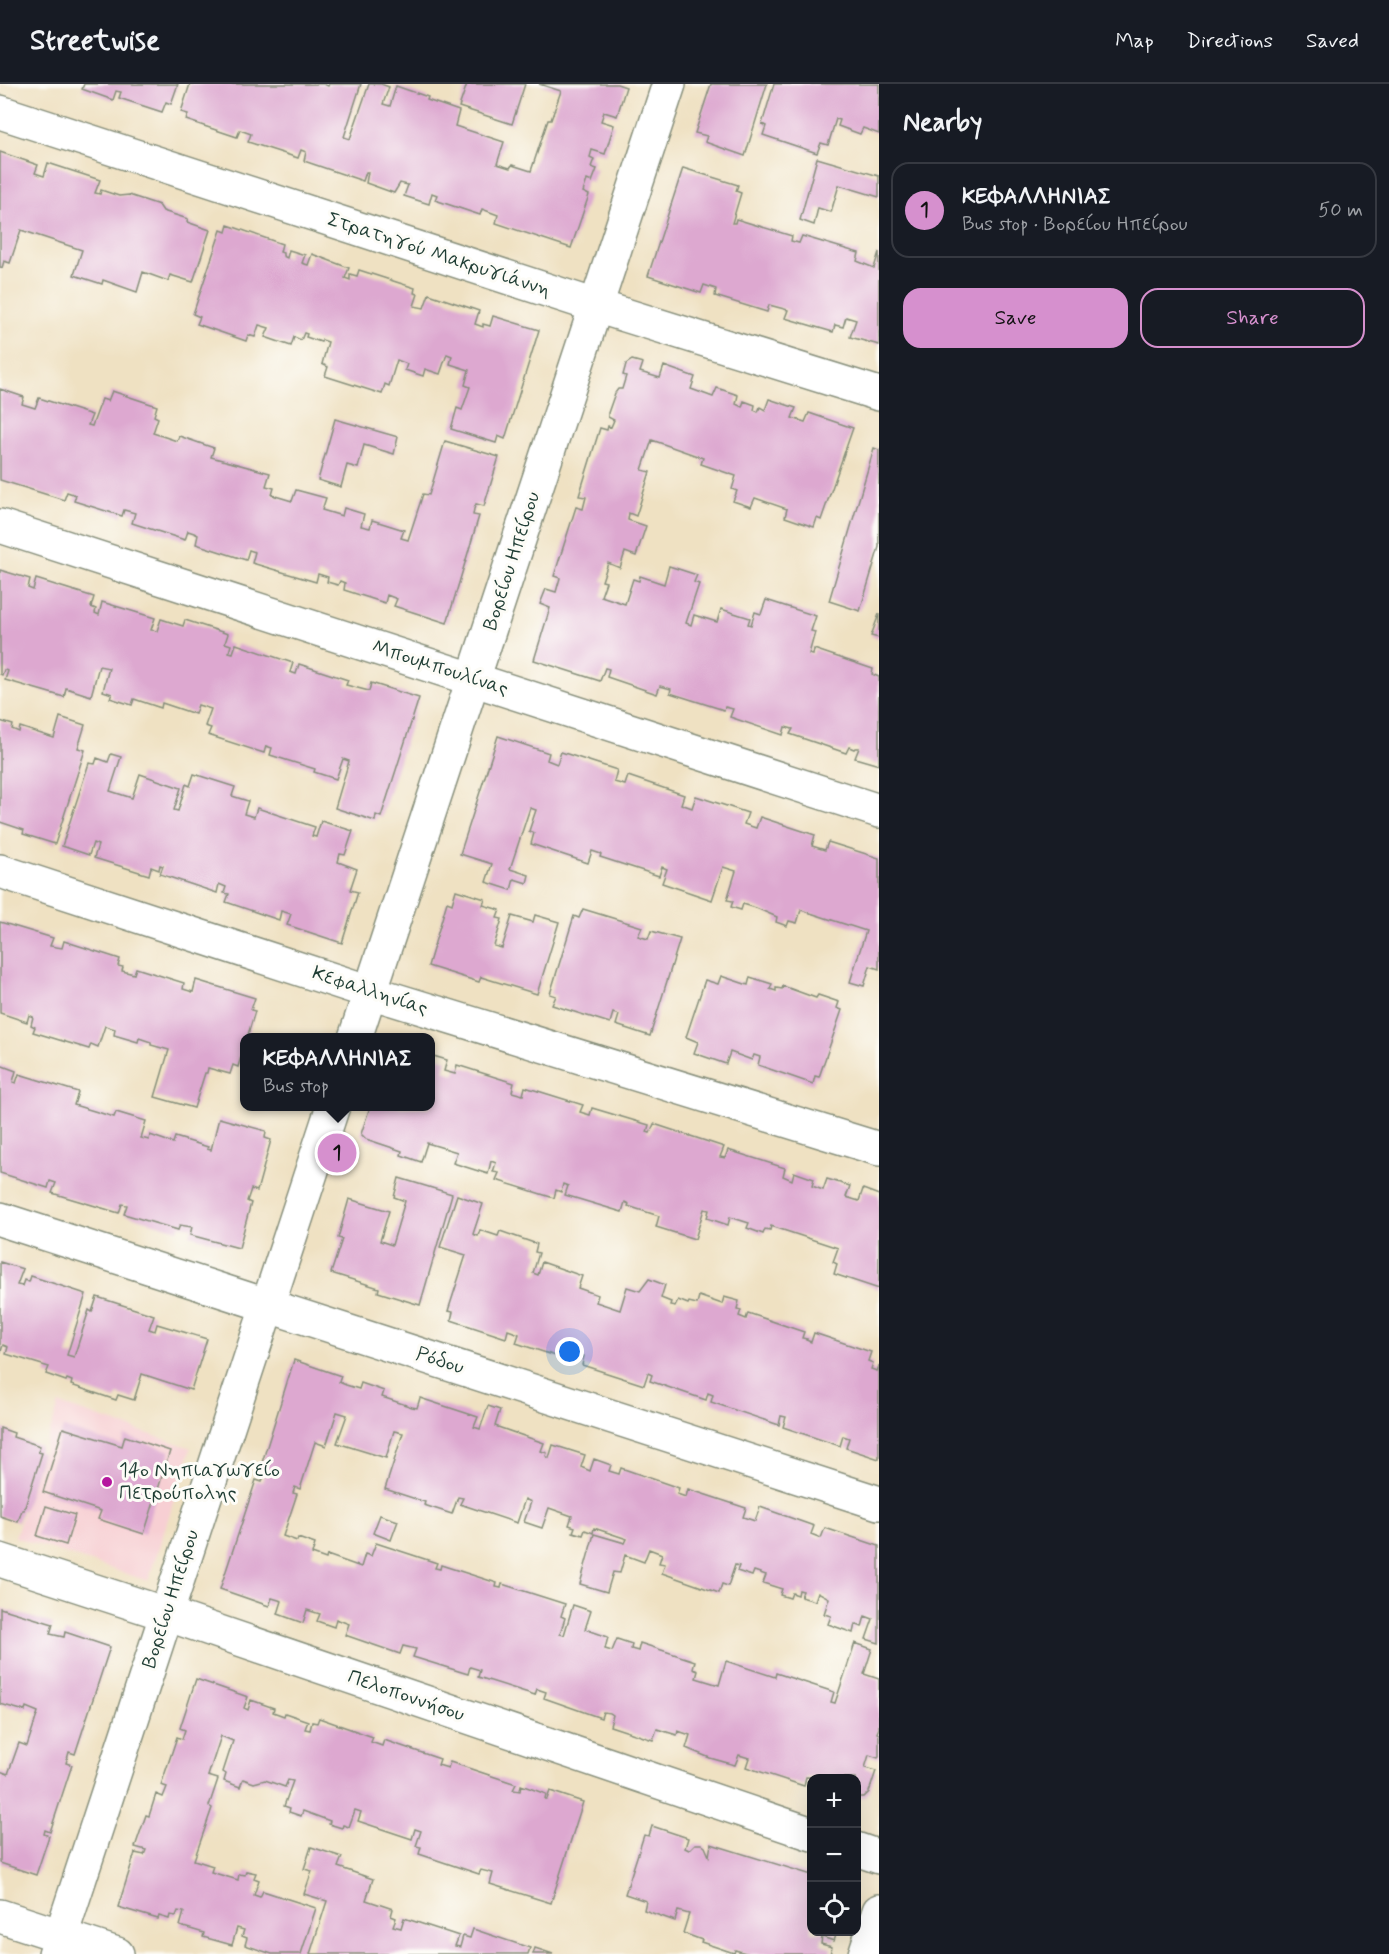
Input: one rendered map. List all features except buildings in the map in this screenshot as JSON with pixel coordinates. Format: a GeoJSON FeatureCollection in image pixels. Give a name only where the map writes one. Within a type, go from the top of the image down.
{"type":"FeatureCollection","features":[{"type":"Feature","properties":{"kind":"street","name":"Βορείου Ηπείρου"},"geometry":{"type":"LineString","coordinates":[[358,1033],[669,84]]}},
{"type":"Feature","properties":{"kind":"street","name":"Στρατηγού Μακρυγιάννη"},"geometry":{"type":"LineString","coordinates":[[0,112],[596,306],[879,394]]}},
{"type":"Feature","properties":{"kind":"street","name":"Μπουμπουλίνας"},"geometry":{"type":"LineString","coordinates":[[0,525],[879,811]]}},
{"type":"Feature","properties":{"kind":"street","name":"Κεφαλληνίας"},"geometry":{"type":"LineString","coordinates":[[0,871],[370,992],[879,1149]]}},
{"type":"Feature","properties":{"kind":"street","name":"Βορείου Ηπείρου"},"geometry":{"type":"LineString","coordinates":[[57,1945],[332,1111]]}},
{"type":"Feature","properties":{"kind":"street","name":"Ρόδου"},"geometry":{"type":"LineString","coordinates":[[0,1219],[879,1503]]}},
{"type":"Feature","properties":{"kind":"street","name":"Πελοποννήσου"},"geometry":{"type":"LineString","coordinates":[[0,1560],[166,1614],[807,1832]]}},
{"type":"Feature","properties":{"kind":"street"},"geometry":{"type":"LineString","coordinates":[[861,1851],[879,1857]]}},
{"type":"Feature","properties":{"kind":"street"},"geometry":{"type":"LineString","coordinates":[[865,1954],[879,1911]]}},
{"type":"Feature","properties":{"kind":"street"},"geometry":{"type":"LineString","coordinates":[[0,1916],[57,1945],[117,1954]]}},
{"type":"Feature","properties":{"kind":"shaded area","name":"14ο Νηπιαγωγείο Πετρούπολης"},"geometry":{"type":"Polygon","coordinates":[[[59,1404],[191,1448],[148,1581],[15,1537],[59,1404]]]}},
{"type":"Feature","properties":{"kind":"place","name":"ΚΕΦΑΛΛΗΝΙΑΣ"},"geometry":{"type":"Point","coordinates":[337,1153]}},
{"type":"Feature","properties":{"kind":"place","name":"14ο Νηπιαγωγείο Πετρούπολης"},"geometry":{"type":"Point","coordinates":[107,1482]}}]}
